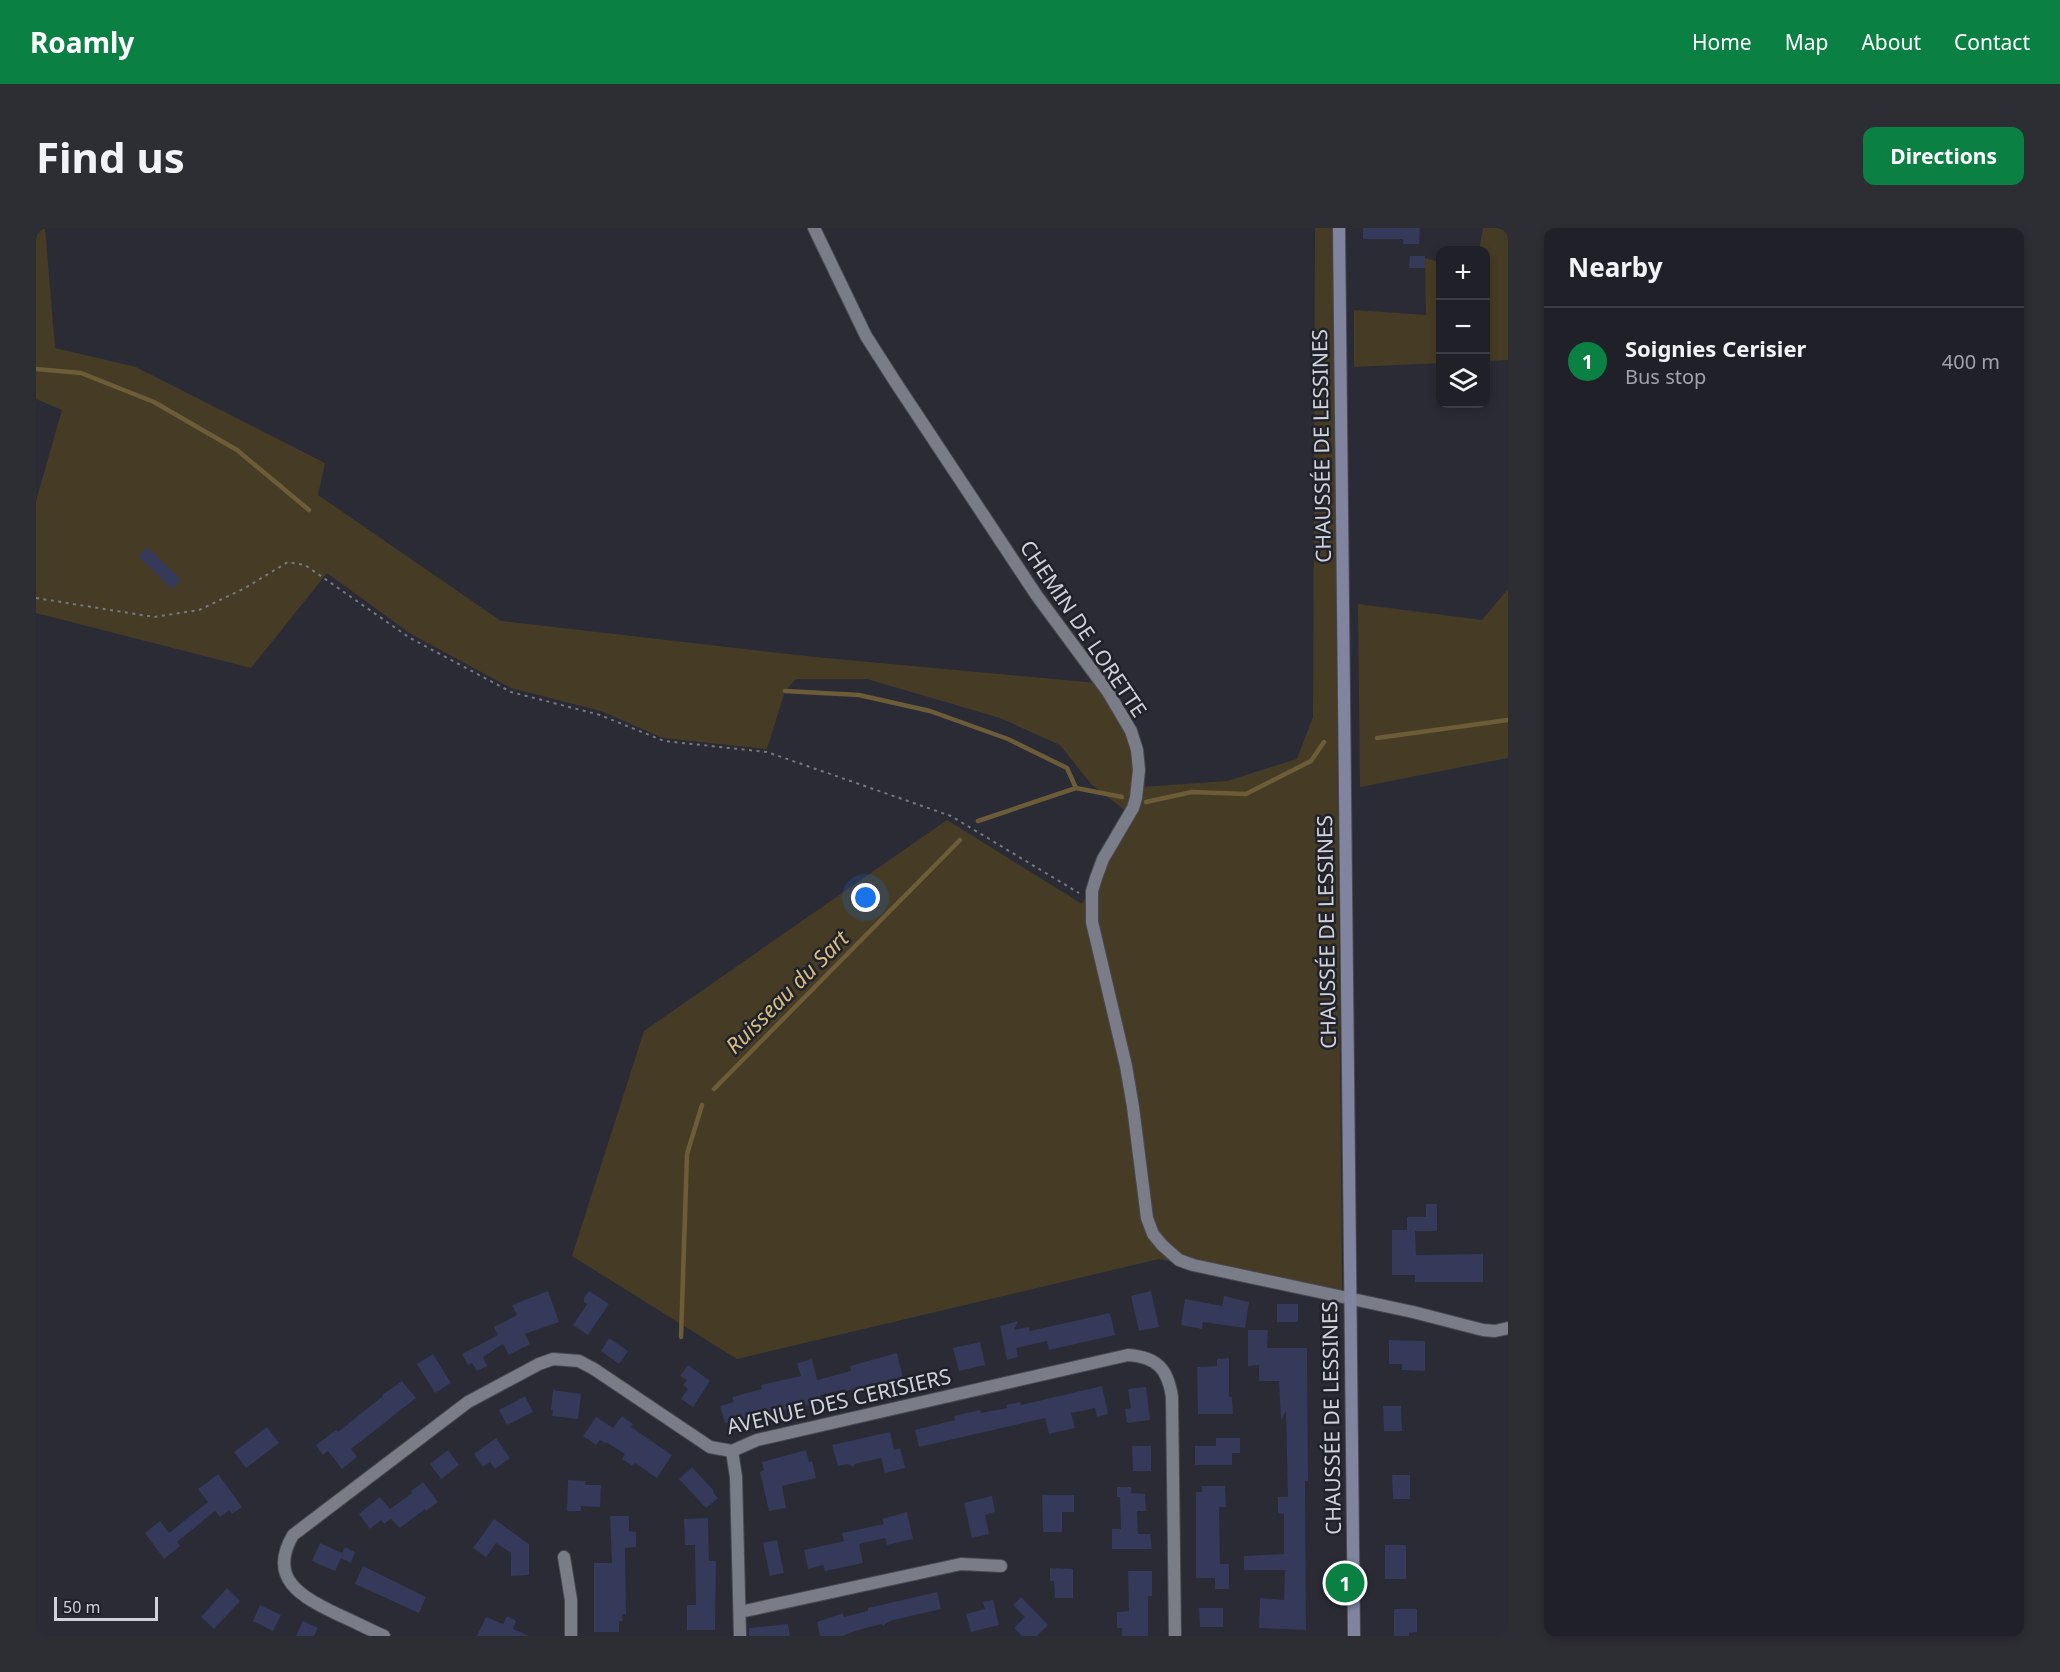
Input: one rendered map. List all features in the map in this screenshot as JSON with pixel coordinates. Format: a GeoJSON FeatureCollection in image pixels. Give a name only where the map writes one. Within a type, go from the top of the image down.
{"type":"FeatureCollection","features":[{"type":"Feature","properties":{"kind":"main road","name":"CHAUSSÉE DE LESSINES"},"geometry":{"type":"LineString","coordinates":[[1339,228],[1354,1636]]}},
{"type":"Feature","properties":{"kind":"street","name":"CHEMIN DE LORETTE"},"geometry":{"type":"LineString","coordinates":[[814,228],[862,327],[896,383],[1024,577],[1108,692],[1131,731],[1137,750],[1139,770],[1136,798],[1095,878],[1092,891],[1092,921],[1126,1066],[1145,1210],[1153,1234],[1170,1254],[1193,1265],[1350,1298],[1484,1330],[1495,1331],[1508,1328]]}},
{"type":"Feature","properties":{"kind":"street","name":"AVENUE DES CERISIERS"},"geometry":{"type":"LineString","coordinates":[[384,1636],[309,1600],[295,1590],[287,1578],[283,1563],[286,1548],[293,1535],[468,1402],[539,1364],[554,1359],[579,1362],[594,1369],[710,1447],[732,1451],[757,1440],[1128,1355],[1142,1356],[1153,1361],[1169,1381],[1172,1397],[1175,1636]]}},
{"type":"Feature","properties":{"kind":"street"},"geometry":{"type":"LineString","coordinates":[[732,1451],[736,1477],[740,1636]]}},
{"type":"Feature","properties":{"kind":"street"},"geometry":{"type":"LineString","coordinates":[[564,1557],[571,1600],[571,1636]]}},
{"type":"Feature","properties":{"kind":"street"},"geometry":{"type":"LineString","coordinates":[[740,1612],[962,1564],[1001,1566]]}},
{"type":"Feature","properties":{"kind":"path"},"geometry":{"type":"LineString","coordinates":[[36,598],[154,617],[199,610],[245,588],[288,562],[305,565],[410,638],[512,692],[600,714],[664,741],[767,752],[951,816],[1092,901]]}},
{"type":"Feature","properties":{"kind":"shaded area"},"geometry":{"type":"Polygon","coordinates":[[[36,228],[45,228],[55,348],[136,367],[325,463],[318,495],[501,621],[815,657],[1097,683],[1130,739],[1135,784],[1126,811],[1091,784],[1060,745],[1000,718],[867,679],[796,679],[785,691],[767,749],[663,738],[601,711],[511,688],[411,634],[327,573],[251,668],[36,613],[36,501],[62,410],[36,399],[36,228]]]}},
{"type":"Feature","properties":{"kind":"shaded area"},"geometry":{"type":"Polygon","coordinates":[[[1315,228],[1333,228],[1342,1291],[1243,1276],[1159,1259],[737,1359],[572,1256],[644,1031],[947,820],[1082,904],[1133,816],[1143,787],[1227,781],[1297,759],[1313,717],[1315,228]]]}},
{"type":"Feature","properties":{"kind":"shaded area"},"geometry":{"type":"Polygon","coordinates":[[[1483,228],[1508,228],[1508,360],[1490,361],[1490,246],[1480,246],[1483,228]]]}},
{"type":"Feature","properties":{"kind":"shaded area"},"geometry":{"type":"Polygon","coordinates":[[[1425,258],[1436,261],[1436,363],[1354,367],[1354,310],[1426,315],[1425,258]]]}},
{"type":"Feature","properties":{"kind":"shaded area"},"geometry":{"type":"Polygon","coordinates":[[[1508,589],[1508,758],[1360,787],[1358,604],[1482,620],[1508,589]]]}},
{"type":"Feature","properties":{"kind":"building"},"geometry":{"type":"Polygon","coordinates":[[[1363,228],[1420,228],[1419,244],[1403,244],[1403,239],[1363,239],[1363,228]]]}},
{"type":"Feature","properties":{"kind":"building"},"geometry":{"type":"Polygon","coordinates":[[[1410,256],[1425,256],[1425,268],[1409,268],[1410,256]]]}},
{"type":"Feature","properties":{"kind":"building"},"geometry":{"type":"Polygon","coordinates":[[[147,547],[181,580],[172,589],[138,556],[147,547]]]}},
{"type":"Feature","properties":{"kind":"building"},"geometry":{"type":"Polygon","coordinates":[[[1426,1204],[1437,1204],[1437,1231],[1415,1231],[1416,1255],[1483,1254],[1483,1282],[1415,1282],[1415,1275],[1392,1275],[1392,1230],[1407,1230],[1407,1217],[1426,1217],[1426,1204]]]}},
{"type":"Feature","properties":{"kind":"building"},"geometry":{"type":"Polygon","coordinates":[[[548,1291],[559,1322],[525,1334],[530,1344],[509,1355],[503,1344],[483,1357],[487,1366],[477,1371],[472,1363],[468,1365],[462,1354],[498,1335],[494,1327],[517,1315],[512,1305],[548,1291]]]}},
{"type":"Feature","properties":{"kind":"building"},"geometry":{"type":"Polygon","coordinates":[[[589,1291],[609,1304],[588,1335],[573,1325],[587,1304],[584,1298],[589,1291]]]}},
{"type":"Feature","properties":{"kind":"building"},"geometry":{"type":"Polygon","coordinates":[[[1151,1291],[1159,1327],[1139,1331],[1131,1296],[1151,1291]]]}},
{"type":"Feature","properties":{"kind":"building"},"geometry":{"type":"Polygon","coordinates":[[[1224,1296],[1249,1302],[1245,1328],[1203,1322],[1202,1329],[1181,1325],[1185,1299],[1222,1306],[1224,1296]]]}},
{"type":"Feature","properties":{"kind":"building"},"geometry":{"type":"Polygon","coordinates":[[[1277,1304],[1298,1304],[1298,1322],[1277,1322],[1277,1304]]]}},
{"type":"Feature","properties":{"kind":"building"},"geometry":{"type":"Polygon","coordinates":[[[1110,1313],[1115,1335],[1049,1350],[1047,1341],[1016,1348],[1018,1357],[1007,1360],[1000,1326],[1018,1321],[1014,1330],[1029,1327],[1030,1331],[1110,1313]]]}},
{"type":"Feature","properties":{"kind":"building"},"geometry":{"type":"Polygon","coordinates":[[[1248,1330],[1268,1330],[1267,1348],[1307,1348],[1306,1630],[1259,1628],[1260,1598],[1284,1600],[1285,1570],[1244,1570],[1244,1556],[1284,1554],[1284,1514],[1278,1513],[1278,1497],[1288,1497],[1286,1411],[1281,1420],[1279,1381],[1259,1381],[1259,1365],[1248,1366],[1248,1330]]]}},
{"type":"Feature","properties":{"kind":"building"},"geometry":{"type":"Polygon","coordinates":[[[609,1338],[628,1351],[619,1364],[601,1351],[609,1338]]]}},
{"type":"Feature","properties":{"kind":"building"},"geometry":{"type":"Polygon","coordinates":[[[1389,1340],[1425,1341],[1425,1371],[1402,1370],[1402,1364],[1389,1364],[1389,1340]]]}},
{"type":"Feature","properties":{"kind":"building"},"geometry":{"type":"Polygon","coordinates":[[[980,1342],[985,1365],[959,1371],[953,1348],[980,1342]]]}},
{"type":"Feature","properties":{"kind":"building"},"geometry":{"type":"Polygon","coordinates":[[[897,1353],[904,1382],[887,1386],[886,1382],[845,1391],[845,1389],[820,1395],[822,1402],[725,1423],[720,1406],[734,1402],[732,1397],[762,1389],[761,1385],[801,1376],[797,1363],[812,1359],[817,1380],[851,1371],[850,1366],[897,1353]]]}},
{"type":"Feature","properties":{"kind":"building"},"geometry":{"type":"Polygon","coordinates":[[[433,1354],[451,1383],[435,1393],[417,1364],[433,1354]]]}},
{"type":"Feature","properties":{"kind":"building"},"geometry":{"type":"Polygon","coordinates":[[[1229,1358],[1229,1397],[1232,1397],[1233,1414],[1198,1414],[1197,1367],[1217,1366],[1217,1359],[1229,1358]]]}},
{"type":"Feature","properties":{"kind":"building"},"geometry":{"type":"Polygon","coordinates":[[[688,1365],[710,1381],[693,1407],[681,1399],[688,1389],[683,1385],[687,1380],[680,1376],[688,1365]]]}},
{"type":"Feature","properties":{"kind":"building"},"geometry":{"type":"Polygon","coordinates":[[[402,1381],[416,1398],[351,1449],[357,1457],[342,1469],[328,1451],[323,1455],[316,1445],[336,1430],[338,1432],[402,1381]]]}},
{"type":"Feature","properties":{"kind":"building"},"geometry":{"type":"Polygon","coordinates":[[[1102,1386],[1108,1414],[1097,1417],[1095,1408],[1071,1413],[1075,1428],[1049,1434],[1045,1418],[919,1447],[915,1430],[955,1420],[954,1416],[980,1410],[981,1413],[1007,1408],[1006,1405],[1020,1402],[1021,1405],[1102,1386]]]}},
{"type":"Feature","properties":{"kind":"building"},"geometry":{"type":"Polygon","coordinates":[[[1146,1387],[1150,1420],[1127,1423],[1125,1409],[1131,1408],[1128,1389],[1146,1387]]]}},
{"type":"Feature","properties":{"kind":"building"},"geometry":{"type":"Polygon","coordinates":[[[553,1390],[581,1394],[578,1419],[552,1416],[553,1390]]]}},
{"type":"Feature","properties":{"kind":"building"},"geometry":{"type":"Polygon","coordinates":[[[525,1396],[533,1412],[507,1425],[499,1410],[525,1396]]]}},
{"type":"Feature","properties":{"kind":"building"},"geometry":{"type":"Polygon","coordinates":[[[1383,1406],[1401,1406],[1402,1431],[1384,1431],[1383,1406]]]}},
{"type":"Feature","properties":{"kind":"building"},"geometry":{"type":"Polygon","coordinates":[[[622,1416],[633,1424],[631,1427],[672,1455],[657,1478],[635,1463],[633,1466],[622,1459],[625,1454],[606,1442],[600,1440],[596,1445],[583,1436],[596,1417],[613,1428],[622,1416]]]}},
{"type":"Feature","properties":{"kind":"building"},"geometry":{"type":"Polygon","coordinates":[[[267,1427],[279,1443],[246,1468],[234,1452],[267,1427]]]}},
{"type":"Feature","properties":{"kind":"building"},"geometry":{"type":"Polygon","coordinates":[[[890,1432],[894,1450],[900,1448],[905,1468],[885,1473],[881,1458],[855,1464],[853,1467],[848,1464],[838,1466],[832,1445],[890,1432]]]}},
{"type":"Feature","properties":{"kind":"building"},"geometry":{"type":"Polygon","coordinates":[[[496,1438],[510,1458],[495,1469],[490,1462],[483,1467],[474,1454],[496,1438]]]}},
{"type":"Feature","properties":{"kind":"building"},"geometry":{"type":"Polygon","coordinates":[[[1216,1438],[1240,1438],[1240,1453],[1232,1453],[1232,1465],[1195,1465],[1195,1446],[1216,1446],[1216,1438]]]}},
{"type":"Feature","properties":{"kind":"building"},"geometry":{"type":"Polygon","coordinates":[[[1132,1446],[1151,1446],[1151,1471],[1133,1471],[1132,1446]]]}},
{"type":"Feature","properties":{"kind":"building"},"geometry":{"type":"Polygon","coordinates":[[[448,1450],[459,1465],[441,1479],[430,1464],[448,1450]]]}},
{"type":"Feature","properties":{"kind":"building"},"geometry":{"type":"Polygon","coordinates":[[[806,1450],[809,1462],[812,1461],[816,1478],[782,1486],[786,1508],[769,1511],[760,1472],[764,1470],[762,1462],[806,1450]]]}},
{"type":"Feature","properties":{"kind":"building"},"geometry":{"type":"Polygon","coordinates":[[[692,1467],[718,1498],[706,1508],[679,1479],[692,1467]]]}},
{"type":"Feature","properties":{"kind":"building"},"geometry":{"type":"Polygon","coordinates":[[[218,1474],[242,1507],[232,1514],[229,1510],[220,1517],[215,1511],[177,1542],[180,1546],[164,1559],[145,1533],[160,1521],[169,1533],[208,1502],[198,1489],[218,1474]]]}},
{"type":"Feature","properties":{"kind":"building"},"geometry":{"type":"Polygon","coordinates":[[[1392,1475],[1410,1475],[1410,1499],[1393,1499],[1392,1475]]]}},
{"type":"Feature","properties":{"kind":"building"},"geometry":{"type":"Polygon","coordinates":[[[568,1480],[586,1481],[585,1485],[601,1485],[600,1507],[581,1506],[581,1511],[567,1511],[568,1480]]]}},
{"type":"Feature","properties":{"kind":"building"},"geometry":{"type":"Polygon","coordinates":[[[423,1482],[438,1502],[400,1528],[391,1519],[384,1524],[381,1520],[370,1529],[359,1514],[380,1497],[390,1509],[423,1482]]]}},
{"type":"Feature","properties":{"kind":"building"},"geometry":{"type":"Polygon","coordinates":[[[1202,1486],[1225,1486],[1226,1507],[1219,1507],[1220,1564],[1229,1564],[1229,1589],[1215,1589],[1215,1578],[1196,1578],[1196,1492],[1202,1492],[1202,1486]]]}},
{"type":"Feature","properties":{"kind":"building"},"geometry":{"type":"Polygon","coordinates":[[[1117,1487],[1131,1487],[1131,1493],[1145,1494],[1146,1511],[1137,1511],[1138,1534],[1150,1534],[1152,1549],[1112,1549],[1112,1529],[1121,1529],[1120,1497],[1117,1497],[1117,1487]]]}},
{"type":"Feature","properties":{"kind":"building"},"geometry":{"type":"Polygon","coordinates":[[[1042,1495],[1074,1495],[1074,1512],[1062,1512],[1062,1532],[1043,1532],[1042,1495]]]}},
{"type":"Feature","properties":{"kind":"building"},"geometry":{"type":"Polygon","coordinates":[[[992,1496],[995,1512],[985,1515],[989,1534],[972,1538],[964,1503],[992,1496]]]}},
{"type":"Feature","properties":{"kind":"building"},"geometry":{"type":"Polygon","coordinates":[[[907,1512],[913,1539],[887,1545],[885,1538],[859,1544],[863,1563],[825,1571],[823,1565],[808,1569],[804,1550],[844,1541],[842,1533],[884,1524],[882,1519],[907,1512]]]}},
{"type":"Feature","properties":{"kind":"building"},"geometry":{"type":"Polygon","coordinates":[[[610,1516],[629,1516],[629,1531],[636,1532],[636,1547],[625,1548],[626,1614],[622,1614],[623,1621],[619,1621],[619,1632],[594,1632],[594,1563],[612,1563],[610,1516]]]}},
{"type":"Feature","properties":{"kind":"building"},"geometry":{"type":"Polygon","coordinates":[[[708,1518],[709,1561],[716,1561],[715,1630],[687,1630],[687,1605],[696,1605],[695,1545],[685,1545],[684,1519],[708,1518]]]}},
{"type":"Feature","properties":{"kind":"building"},"geometry":{"type":"Polygon","coordinates":[[[494,1519],[529,1544],[529,1575],[511,1576],[511,1553],[496,1543],[486,1557],[473,1548],[494,1519]]]}},
{"type":"Feature","properties":{"kind":"building"},"geometry":{"type":"Polygon","coordinates":[[[777,1540],[784,1573],[770,1576],[763,1543],[777,1540]]]}},
{"type":"Feature","properties":{"kind":"building"},"geometry":{"type":"Polygon","coordinates":[[[320,1543],[342,1553],[345,1547],[355,1552],[351,1563],[341,1558],[335,1571],[312,1561],[320,1543]]]}},
{"type":"Feature","properties":{"kind":"building"},"geometry":{"type":"Polygon","coordinates":[[[1385,1545],[1406,1545],[1406,1579],[1385,1579],[1385,1545]]]}},
{"type":"Feature","properties":{"kind":"building"},"geometry":{"type":"Polygon","coordinates":[[[363,1566],[426,1597],[419,1613],[355,1584],[363,1566]]]}},
{"type":"Feature","properties":{"kind":"building"},"geometry":{"type":"Polygon","coordinates":[[[1050,1568],[1073,1569],[1073,1598],[1055,1598],[1054,1581],[1050,1581],[1050,1568]]]}},
{"type":"Feature","properties":{"kind":"building"},"geometry":{"type":"Polygon","coordinates":[[[1128,1571],[1152,1571],[1152,1596],[1148,1596],[1148,1636],[1122,1636],[1122,1628],[1117,1628],[1117,1612],[1129,1611],[1128,1571]]]}},
{"type":"Feature","properties":{"kind":"building"},"geometry":{"type":"Polygon","coordinates":[[[227,1588],[240,1601],[214,1629],[201,1617],[227,1588]]]}},
{"type":"Feature","properties":{"kind":"building"},"geometry":{"type":"Polygon","coordinates":[[[937,1592],[941,1609],[893,1620],[884,1626],[881,1624],[843,1636],[820,1636],[817,1622],[843,1613],[844,1617],[868,1611],[868,1608],[937,1592]]]}},
{"type":"Feature","properties":{"kind":"building"},"geometry":{"type":"Polygon","coordinates":[[[1021,1597],[1048,1625],[1037,1636],[1022,1636],[1014,1628],[1025,1617],[1013,1605],[1021,1597]]]}},
{"type":"Feature","properties":{"kind":"building"},"geometry":{"type":"Polygon","coordinates":[[[993,1600],[999,1625],[971,1632],[966,1614],[985,1609],[983,1602],[993,1600]]]}},
{"type":"Feature","properties":{"kind":"building"},"geometry":{"type":"Polygon","coordinates":[[[260,1605],[281,1615],[273,1631],[253,1621],[260,1605]]]}},
{"type":"Feature","properties":{"kind":"building"},"geometry":{"type":"Polygon","coordinates":[[[1199,1608],[1223,1608],[1223,1627],[1200,1627],[1199,1608]]]}},
{"type":"Feature","properties":{"kind":"building"},"geometry":{"type":"Polygon","coordinates":[[[1394,1609],[1417,1609],[1417,1632],[1409,1633],[1409,1636],[1394,1636],[1394,1609]]]}},
{"type":"Feature","properties":{"kind":"building"},"geometry":{"type":"Polygon","coordinates":[[[507,1616],[516,1621],[513,1629],[529,1636],[477,1636],[486,1617],[503,1624],[507,1616]]]}},
{"type":"Feature","properties":{"kind":"building"},"geometry":{"type":"Polygon","coordinates":[[[303,1621],[318,1628],[314,1636],[296,1636],[303,1621]]]}},
{"type":"Feature","properties":{"kind":"building"},"geometry":{"type":"Polygon","coordinates":[[[788,1624],[790,1636],[749,1636],[749,1628],[788,1624]]]}},
{"type":"Feature","properties":{"kind":"waterway"},"geometry":{"type":"LineString","coordinates":[[36,369],[81,373],[154,402],[237,450],[309,510]]}},
{"type":"Feature","properties":{"kind":"waterway"},"geometry":{"type":"LineString","coordinates":[[785,691],[859,695],[930,711],[1008,739],[1067,768],[1076,788]]}},
{"type":"Feature","properties":{"kind":"waterway","name":"Ruisseau du Sart"},"geometry":{"type":"LineString","coordinates":[[1377,738],[1508,720]]}},
{"type":"Feature","properties":{"kind":"waterway","name":"Ruisseau du Sart"},"geometry":{"type":"LineString","coordinates":[[1146,802],[1192,792],[1246,794],[1311,761],[1324,742]]}},
{"type":"Feature","properties":{"kind":"waterway","name":"Ruisseau du Sart"},"geometry":{"type":"LineString","coordinates":[[978,821],[1076,788],[1122,797]]}},
{"type":"Feature","properties":{"kind":"waterway","name":"Ruisseau du Sart"},"geometry":{"type":"LineString","coordinates":[[714,1089],[960,840]]}},
{"type":"Feature","properties":{"kind":"waterway","name":"Ruisseau du Sart"},"geometry":{"type":"LineString","coordinates":[[681,1337],[687,1154],[702,1105]]}},
{"type":"Feature","properties":{"kind":"place","name":"Soignies Cerisier"},"geometry":{"type":"Point","coordinates":[1345,1583]}}]}
